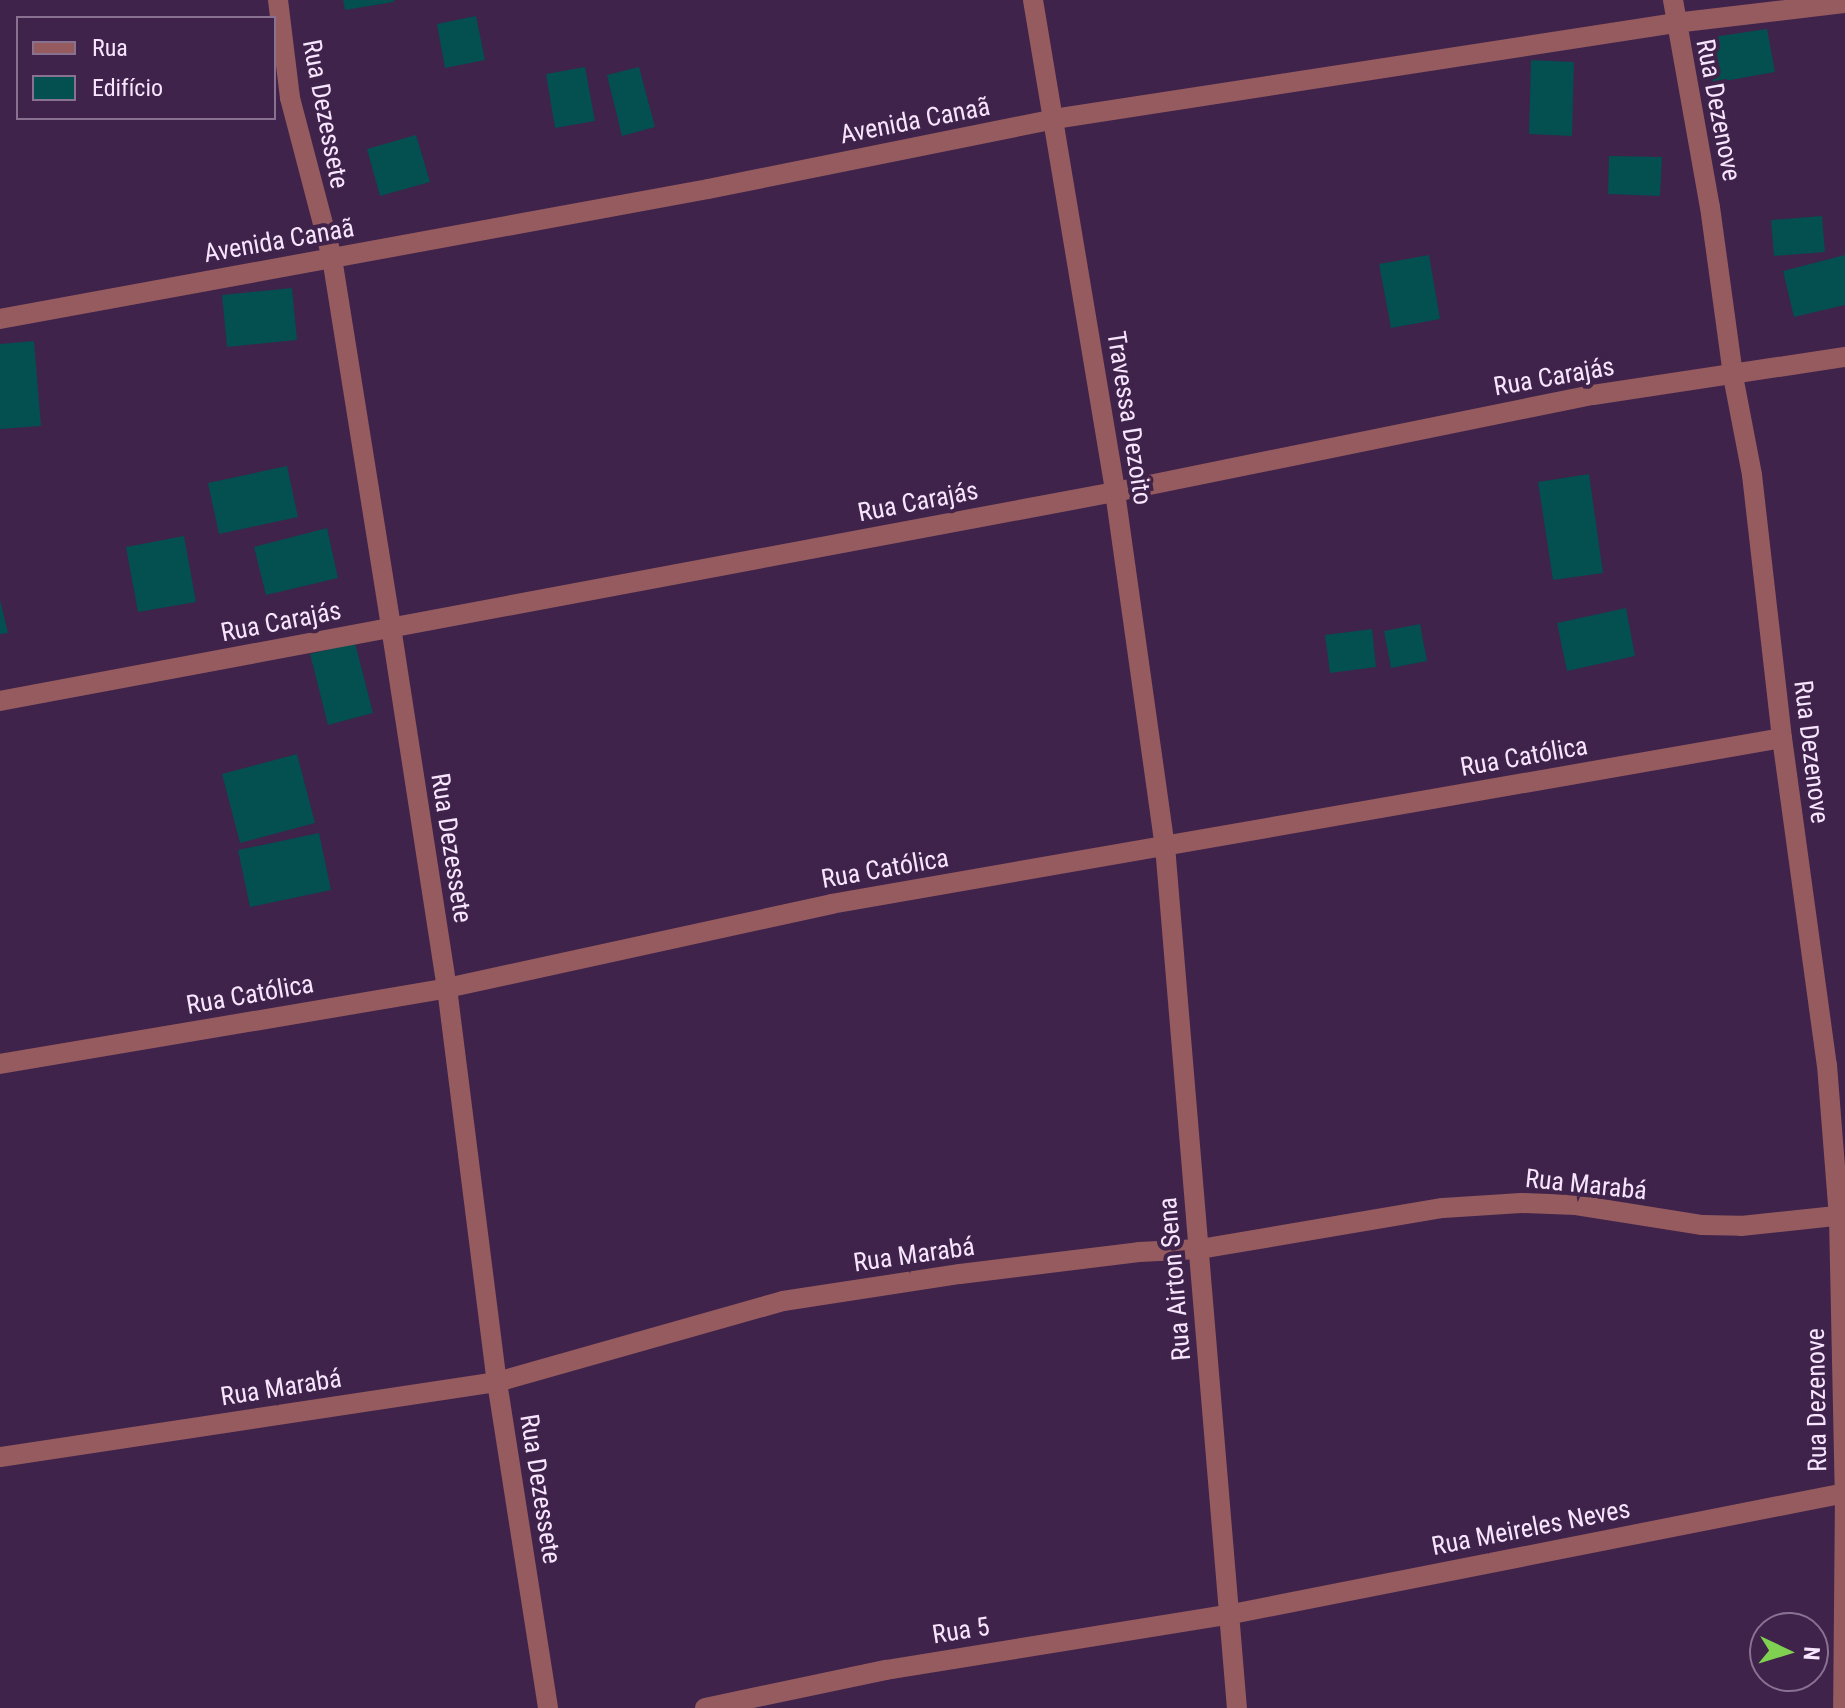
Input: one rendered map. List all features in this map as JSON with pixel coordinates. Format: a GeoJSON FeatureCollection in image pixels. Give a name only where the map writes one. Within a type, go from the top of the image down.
{"type":"FeatureCollection","features":[{"type":"Feature","properties":{"kind":"street","name":"Rua Dezessete"},"geometry":{"type":"LineString","coordinates":[[278,0],[290,98],[332,258],[391,627],[447,988],[497,1382],[548,1708]]}},
{"type":"Feature","properties":{"kind":"street","name":"Travessa Dezoito"},"geometry":{"type":"LineString","coordinates":[[1033,0],[1115,492],[1165,846]]}},
{"type":"Feature","properties":{"kind":"street","name":"Rua Dezenove"},"geometry":{"type":"LineString","coordinates":[[1673,0],[1710,207],[1733,376],[1764,558],[1782,738],[1827,1065],[1842,1216],[1845,1493],[1843,1708]]}},
{"type":"Feature","properties":{"kind":"street","name":"Avenida Canaã"},"geometry":{"type":"LineString","coordinates":[[0,319],[708,189],[1054,119],[1675,23],[1845,3]]}},
{"type":"Feature","properties":{"kind":"street","name":"Rua Carajás"},"geometry":{"type":"LineString","coordinates":[[0,701],[1115,492],[1593,395],[1845,357]]}},
{"type":"Feature","properties":{"kind":"street","name":"Rua Católica"},"geometry":{"type":"LineString","coordinates":[[0,1064],[447,988],[831,904],[1782,738]]}},
{"type":"Feature","properties":{"kind":"street","name":"Rua Airton Sena"},"geometry":{"type":"LineString","coordinates":[[1165,846],[1237,1708]]}},
{"type":"Feature","properties":{"kind":"street","name":"Rua Marabá"},"geometry":{"type":"LineString","coordinates":[[0,1457],[497,1382],[783,1301],[960,1274],[1139,1252],[1200,1249],[1428,1210],[1521,1203],[1576,1205],[1702,1225],[1741,1226],[1842,1216]]}},
{"type":"Feature","properties":{"kind":"street","name":"Rua Meireles Neves"},"geometry":{"type":"LineString","coordinates":[[1227,1615],[1845,1493]]}},
{"type":"Feature","properties":{"kind":"street","name":"Rua 5"},"geometry":{"type":"LineString","coordinates":[[705,1708],[886,1670],[1227,1615]]}},
{"type":"Feature","properties":{"kind":"building"},"geometry":{"type":"Polygon","coordinates":[[[343,0],[394,0],[394,2],[345,10],[343,0]]]}},
{"type":"Feature","properties":{"kind":"building"},"geometry":{"type":"Polygon","coordinates":[[[476,16],[485,60],[445,68],[437,24],[476,16]]]}},
{"type":"Feature","properties":{"kind":"building"},"geometry":{"type":"Polygon","coordinates":[[[1767,29],[1775,72],[1713,83],[1706,38],[1767,29]]]}},
{"type":"Feature","properties":{"kind":"building"},"geometry":{"type":"Polygon","coordinates":[[[1531,60],[1574,62],[1572,136],[1529,134],[1531,60]]]}},
{"type":"Feature","properties":{"kind":"building"},"geometry":{"type":"Polygon","coordinates":[[[585,67],[595,121],[555,128],[546,74],[585,67]]]}},
{"type":"Feature","properties":{"kind":"building"},"geometry":{"type":"Polygon","coordinates":[[[639,67],[655,127],[622,136],[607,75],[639,67]]]}},
{"type":"Feature","properties":{"kind":"building"},"geometry":{"type":"Polygon","coordinates":[[[416,135],[430,182],[380,196],[367,149],[416,135]]]}},
{"type":"Feature","properties":{"kind":"building"},"geometry":{"type":"Polygon","coordinates":[[[1609,156],[1662,157],[1660,196],[1608,194],[1609,156]]]}},
{"type":"Feature","properties":{"kind":"building"},"geometry":{"type":"Polygon","coordinates":[[[1822,216],[1825,252],[1774,256],[1771,220],[1822,216]]]}},
{"type":"Feature","properties":{"kind":"building"},"geometry":{"type":"Polygon","coordinates":[[[1429,255],[1440,319],[1391,328],[1379,264],[1429,255]]]}},
{"type":"Feature","properties":{"kind":"building"},"geometry":{"type":"Polygon","coordinates":[[[1845,255],[1845,305],[1794,317],[1783,271],[1845,255]]]}},
{"type":"Feature","properties":{"kind":"building"},"geometry":{"type":"Polygon","coordinates":[[[292,288],[297,340],[227,347],[222,295],[292,288]]]}},
{"type":"Feature","properties":{"kind":"building"},"geometry":{"type":"Polygon","coordinates":[[[34,341],[41,426],[0,429],[0,344],[34,341]]]}},
{"type":"Feature","properties":{"kind":"building"},"geometry":{"type":"Polygon","coordinates":[[[287,466],[298,517],[219,534],[208,483],[287,466]]]}},
{"type":"Feature","properties":{"kind":"building"},"geometry":{"type":"Polygon","coordinates":[[[1589,474],[1603,573],[1553,580],[1538,482],[1589,474]]]}},
{"type":"Feature","properties":{"kind":"building"},"geometry":{"type":"Polygon","coordinates":[[[327,528],[338,578],[266,595],[254,547],[327,528]]]}},
{"type":"Feature","properties":{"kind":"building"},"geometry":{"type":"Polygon","coordinates":[[[184,536],[196,602],[138,612],[126,547],[184,536]]]}},
{"type":"Feature","properties":{"kind":"building"},"geometry":{"type":"Polygon","coordinates":[[[0,600],[8,633],[0,634],[0,600]]]}},
{"type":"Feature","properties":{"kind":"building"},"geometry":{"type":"Polygon","coordinates":[[[1626,608],[1635,656],[1567,671],[1557,623],[1626,608]]]}},
{"type":"Feature","properties":{"kind":"building"},"geometry":{"type":"Polygon","coordinates":[[[1420,624],[1427,661],[1391,668],[1384,631],[1420,624]]]}},
{"type":"Feature","properties":{"kind":"building"},"geometry":{"type":"Polygon","coordinates":[[[1372,629],[1376,667],[1330,673],[1325,635],[1372,629]]]}},
{"type":"Feature","properties":{"kind":"building"},"geometry":{"type":"Polygon","coordinates":[[[355,643],[373,713],[328,725],[310,654],[355,643]]]}},
{"type":"Feature","properties":{"kind":"building"},"geometry":{"type":"Polygon","coordinates":[[[297,754],[315,823],[240,843],[222,774],[297,754]]]}},
{"type":"Feature","properties":{"kind":"building"},"geometry":{"type":"Polygon","coordinates":[[[319,833],[331,890],[250,907],[238,850],[319,833]]]}}]}
